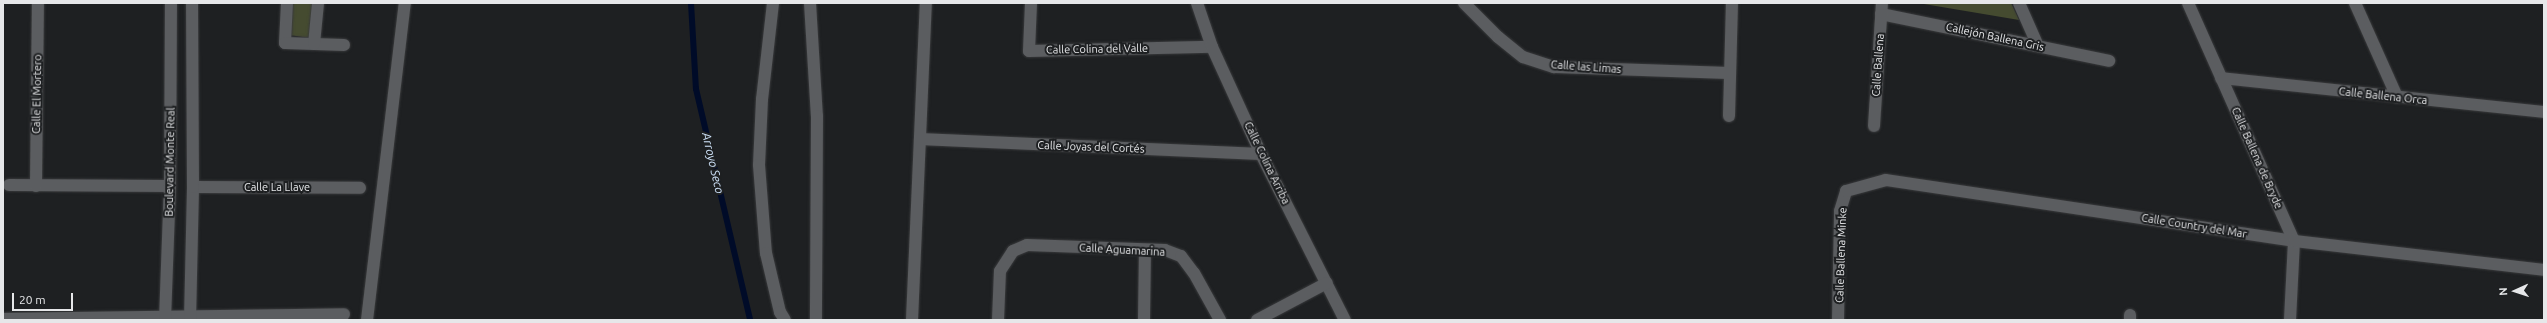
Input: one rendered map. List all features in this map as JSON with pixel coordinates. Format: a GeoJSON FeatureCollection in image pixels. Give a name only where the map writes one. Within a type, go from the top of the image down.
{"type":"FeatureCollection","features":[{"type":"Feature","properties":{"kind":"street","name":"Calle El Mortero"},"geometry":{"type":"LineString","coordinates":[[36,186],[38,3]]}},
{"type":"Feature","properties":{"kind":"street","name":"Boulevard Monte Real"},"geometry":{"type":"LineString","coordinates":[[165,318],[170,186],[172,3]]}},
{"type":"Feature","properties":{"kind":"street","name":"Boulevard Monte Real"},"geometry":{"type":"LineString","coordinates":[[190,318],[193,187],[192,3]]}},
{"type":"Feature","properties":{"kind":"street"},"geometry":{"type":"LineString","coordinates":[[283,3],[285,43]]}},
{"type":"Feature","properties":{"kind":"street"},"geometry":{"type":"LineString","coordinates":[[285,43],[287,3]]}},
{"type":"Feature","properties":{"kind":"street"},"geometry":{"type":"LineString","coordinates":[[314,44],[318,3]]}},
{"type":"Feature","properties":{"kind":"street"},"geometry":{"type":"LineString","coordinates":[[367,320],[405,3]]}},
{"type":"Feature","properties":{"kind":"street"},"geometry":{"type":"LineString","coordinates":[[773,3],[762,100],[759,165],[766,253],[780,312],[785,320]]}},
{"type":"Feature","properties":{"kind":"street"},"geometry":{"type":"LineString","coordinates":[[810,3],[817,131],[816,320]]}},
{"type":"Feature","properties":{"kind":"street"},"geometry":{"type":"LineString","coordinates":[[912,320],[926,3]]}},
{"type":"Feature","properties":{"kind":"street","name":"Calle Colina del Valle"},"geometry":{"type":"LineString","coordinates":[[1031,3],[1029,51],[1212,47]]}},
{"type":"Feature","properties":{"kind":"street","name":"Calle Colina Arriba"},"geometry":{"type":"LineString","coordinates":[[1197,3],[1212,47],[1261,154],[1345,320]]}},
{"type":"Feature","properties":{"kind":"street","name":"Calle las Limas"},"geometry":{"type":"LineString","coordinates":[[1464,3],[1498,38],[1523,57],[1554,67],[1730,73]]}},
{"type":"Feature","properties":{"kind":"street"},"geometry":{"type":"LineString","coordinates":[[1729,116],[1732,3]]}},
{"type":"Feature","properties":{"kind":"street"},"geometry":{"type":"LineString","coordinates":[[2019,3],[2038,46]]}},
{"type":"Feature","properties":{"kind":"street","name":"Calle Ballena de Bryde"},"geometry":{"type":"LineString","coordinates":[[2188,3],[2294,241],[2290,320]]}},
{"type":"Feature","properties":{"kind":"street"},"geometry":{"type":"LineString","coordinates":[[2355,3],[2397,97]]}},
{"type":"Feature","properties":{"kind":"street","name":"Callejón Ballena Gris"},"geometry":{"type":"LineString","coordinates":[[1882,8],[2038,46],[2109,61]]}},
{"type":"Feature","properties":{"kind":"street","name":"Calle Ballena"},"geometry":{"type":"LineString","coordinates":[[1874,126],[1882,8]]}},
{"type":"Feature","properties":{"kind":"street"},"geometry":{"type":"LineString","coordinates":[[285,43],[344,44]]}},
{"type":"Feature","properties":{"kind":"street","name":"Calle Ballena Orca"},"geometry":{"type":"LineString","coordinates":[[2221,78],[2544,112]]}},
{"type":"Feature","properties":{"kind":"street","name":"Calle Joyas del Cortés"},"geometry":{"type":"LineString","coordinates":[[920,139],[1261,154]]}},
{"type":"Feature","properties":{"kind":"street","name":"Calle Country del Mar"},"geometry":{"type":"LineString","coordinates":[[1846,191],[1886,180],[1909,182],[2294,241],[2544,270]]}},
{"type":"Feature","properties":{"kind":"street"},"geometry":{"type":"LineString","coordinates":[[9,186],[170,186]]}},
{"type":"Feature","properties":{"kind":"street","name":"Calle La Llave"},"geometry":{"type":"LineString","coordinates":[[193,187],[360,188]]}},
{"type":"Feature","properties":{"kind":"street","name":"Calle Ballena Minke"},"geometry":{"type":"LineString","coordinates":[[1838,320],[1840,211],[1846,191]]}},
{"type":"Feature","properties":{"kind":"street","name":"Calle Aguamarina"},"geometry":{"type":"LineString","coordinates":[[998,320],[1000,271],[1013,251],[1028,245],[1165,250],[1181,256],[1194,273],[1220,320]]}},
{"type":"Feature","properties":{"kind":"street"},"geometry":{"type":"LineString","coordinates":[[1144,320],[1145,250]]}},
{"type":"Feature","properties":{"kind":"street"},"geometry":{"type":"LineString","coordinates":[[1257,320],[1327,283]]}},
{"type":"Feature","properties":{"kind":"street"},"geometry":{"type":"LineString","coordinates":[[3,319],[190,318],[344,314]]}},
{"type":"Feature","properties":{"kind":"green space"},"geometry":{"type":"Polygon","coordinates":[[[289,3],[313,3],[310,38],[289,35],[289,3]]]}},
{"type":"Feature","properties":{"kind":"green space"},"geometry":{"type":"Polygon","coordinates":[[[1918,3],[2011,3],[2019,20],[1918,3]]]}},
{"type":"Feature","properties":{"kind":"waterway","name":"Arroyo Seco"},"geometry":{"type":"LineString","coordinates":[[691,3],[696,89],[750,320]]}}]}
